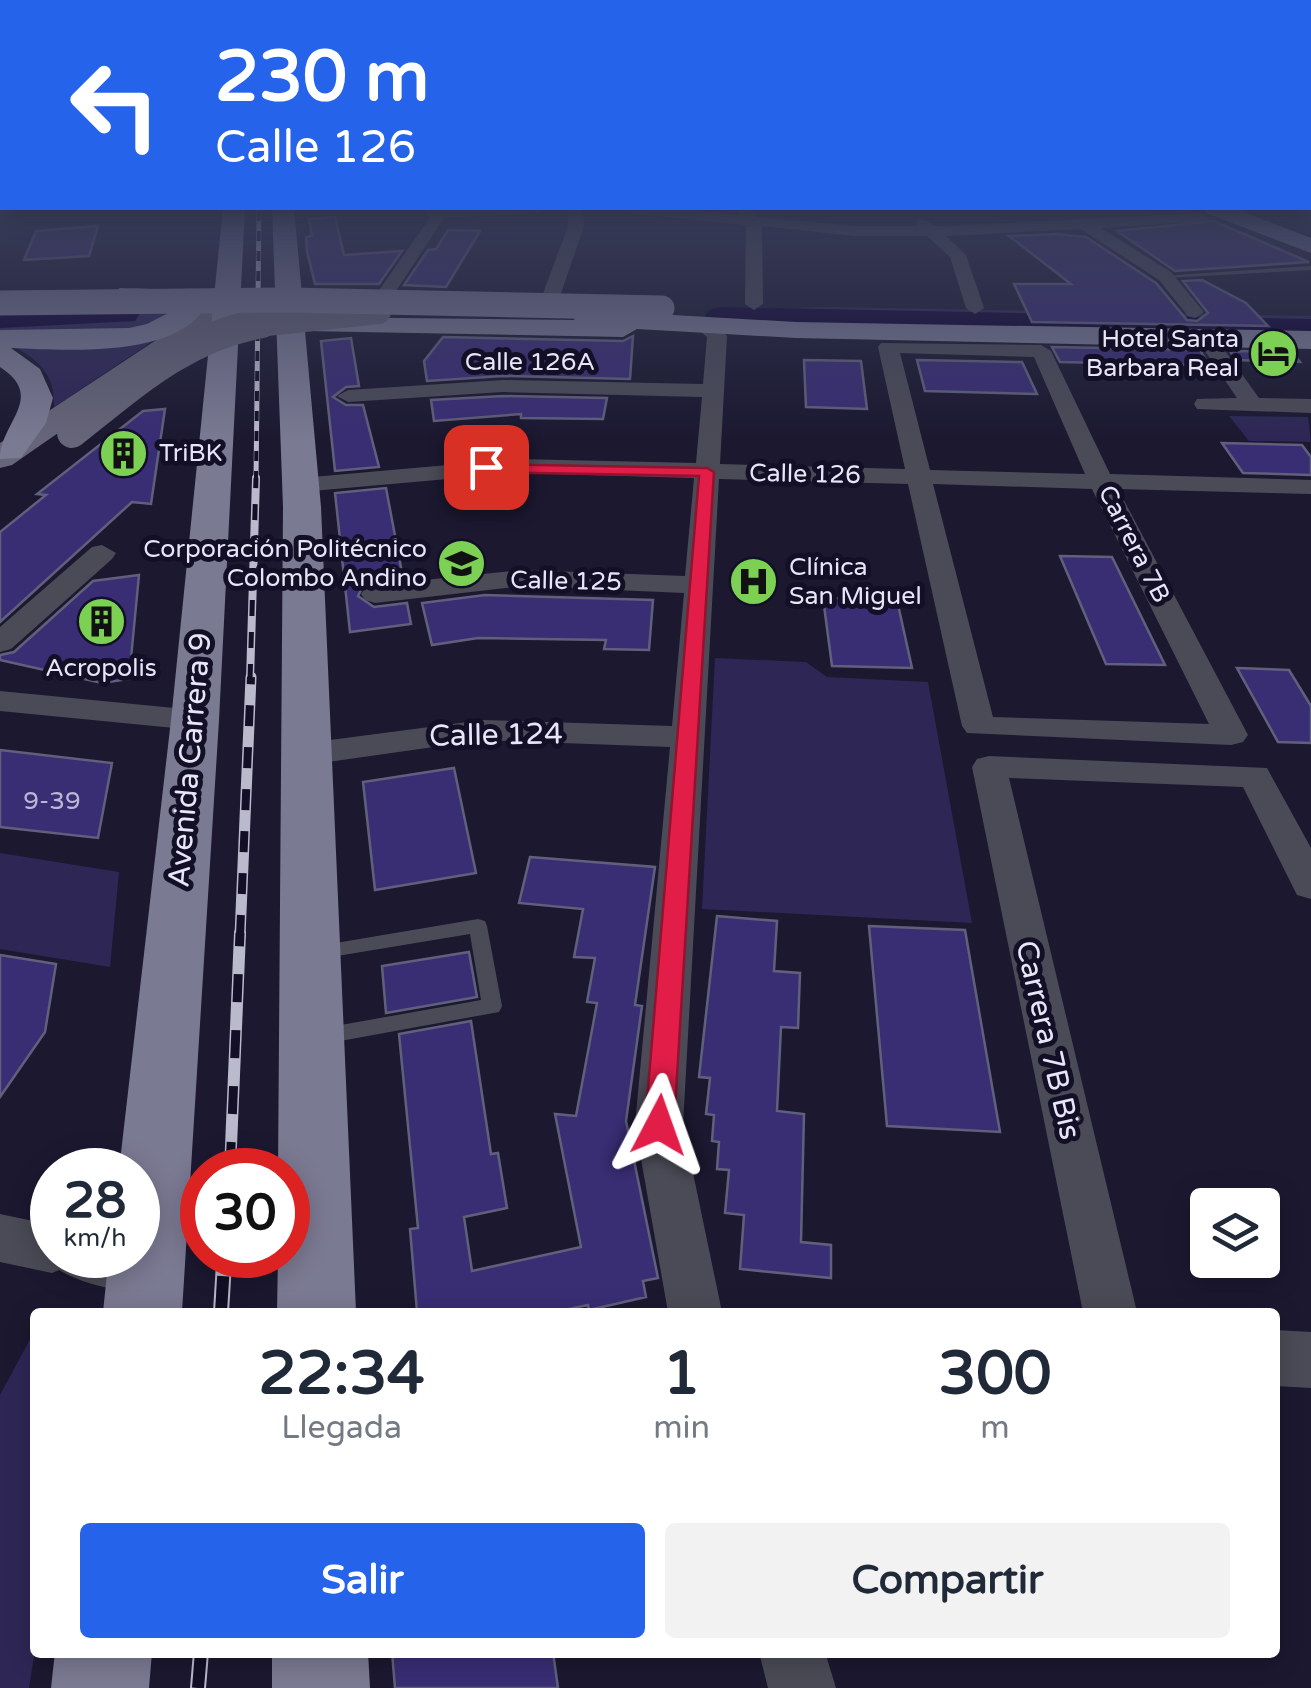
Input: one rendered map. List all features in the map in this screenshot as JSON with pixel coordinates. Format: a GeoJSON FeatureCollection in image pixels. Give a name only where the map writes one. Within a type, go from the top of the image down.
{"type":"FeatureCollection","features":[{"type":"Feature","properties":{"kind":"main road","name":"Avenida Carrera 9"},"geometry":{"type":"LineString","coordinates":[[122,1279],[195,720],[231,283]]}},
{"type":"Feature","properties":{"kind":"main road"},"geometry":{"type":"LineString","coordinates":[[287,283],[301,485],[316,1308]]}},
{"type":"Feature","properties":{"kind":"main road"},"geometry":{"type":"LineString","coordinates":[[287,291],[381,304],[666,314],[754,304]]}},
{"type":"Feature","properties":{"kind":"main road"},"geometry":{"type":"LineString","coordinates":[[0,294],[230,294]]}},
{"type":"Feature","properties":{"kind":"main road"},"geometry":{"type":"LineString","coordinates":[[5,455],[230,294]]}},
{"type":"Feature","properties":{"kind":"main road"},"geometry":{"type":"LineString","coordinates":[[0,339],[138,334],[176,323],[188,312],[184,305],[171,300],[102,295]]}},
{"type":"Feature","properties":{"kind":"main road"},"geometry":{"type":"LineString","coordinates":[[0,328],[381,304],[550,298],[975,308],[1200,325],[1248,339],[1311,338]]}},
{"type":"Feature","properties":{"kind":"main road"},"geometry":{"type":"LineString","coordinates":[[0,303],[290,300],[666,314],[796,330]]}},
{"type":"Feature","properties":{"kind":"main road"},"geometry":{"type":"LineString","coordinates":[[0,487],[174,354],[197,342],[270,322],[381,304]]}},
{"type":"Feature","properties":{"kind":"main road"},"geometry":{"type":"LineString","coordinates":[[290,334],[324,322],[714,331],[1200,325],[1311,314]]}},
{"type":"Feature","properties":{"kind":"main road"},"geometry":{"type":"LineString","coordinates":[[0,354],[30,374],[39,400],[35,416],[5,455]]}},
{"type":"Feature","properties":{"kind":"main road"},"geometry":{"type":"LineString","coordinates":[[100,1688],[103,1658]]}},
{"type":"Feature","properties":{"kind":"main road"},"geometry":{"type":"LineString","coordinates":[[320,1658],[320,1688]]}},
{"type":"Feature","properties":{"kind":"street"},"geometry":{"type":"LineString","coordinates":[[381,304],[395,283]]}},
{"type":"Feature","properties":{"kind":"street"},"geometry":{"type":"LineString","coordinates":[[550,298],[555,283]]}},
{"type":"Feature","properties":{"kind":"street"},"geometry":{"type":"LineString","coordinates":[[754,283],[754,304]]}},
{"type":"Feature","properties":{"kind":"street"},"geometry":{"type":"LineString","coordinates":[[967,283],[975,308]]}},
{"type":"Feature","properties":{"kind":"street"},"geometry":{"type":"LineString","coordinates":[[1171,283],[1254,405]]}},
{"type":"Feature","properties":{"kind":"street"},"geometry":{"type":"LineString","coordinates":[[666,314],[714,331],[717,336],[659,1125],[694,1308]]}},
{"type":"Feature","properties":{"kind":"street","name":"Carrera 7B Bis"},"geometry":{"type":"LineString","coordinates":[[1041,352],[888,347],[984,747],[1109,1308]]}},
{"type":"Feature","properties":{"kind":"street","name":"Carrera 7B"},"geometry":{"type":"LineString","coordinates":[[984,747],[1231,735],[1041,352]]}},
{"type":"Feature","properties":{"kind":"street","name":"Calle 126A"},"geometry":{"type":"LineString","coordinates":[[348,396],[503,386],[713,391]]}},
{"type":"Feature","properties":{"kind":"street"},"geometry":{"type":"LineString","coordinates":[[1204,404],[1311,406]]}},
{"type":"Feature","properties":{"kind":"street","name":"Calle 126"},"geometry":{"type":"LineString","coordinates":[[301,485],[517,466],[1102,481],[1300,494]]}},
{"type":"Feature","properties":{"kind":"street"},"geometry":{"type":"LineString","coordinates":[[0,644],[102,553]]}},
{"type":"Feature","properties":{"kind":"street","name":"Calle 125"},"geometry":{"type":"LineString","coordinates":[[376,594],[523,578],[698,585]]}},
{"type":"Feature","properties":{"kind":"street"},"geometry":{"type":"LineString","coordinates":[[0,701],[195,720]]}},
{"type":"Feature","properties":{"kind":"street","name":"Calle 124"},"geometry":{"type":"LineString","coordinates":[[307,754],[444,732],[483,730],[686,737]]}},
{"type":"Feature","properties":{"kind":"street"},"geometry":{"type":"LineString","coordinates":[[984,747],[1255,776],[1311,885]]}},
{"type":"Feature","properties":{"kind":"street"},"geometry":{"type":"LineString","coordinates":[[0,1238],[30,1244]]}},
{"type":"Feature","properties":{"kind":"street"},"geometry":{"type":"LineString","coordinates":[[1280,1358],[1311,1360]]}},
{"type":"Feature","properties":{"kind":"street"},"geometry":{"type":"LineString","coordinates":[[794,1658],[802,1688]]}},
{"type":"Feature","properties":{"kind":"lane"},"geometry":{"type":"LineString","coordinates":[[312,954],[478,926],[492,1006],[313,1038]]}},
{"type":"Feature","properties":{"kind":"shaded area"},"geometry":{"type":"Polygon","coordinates":[[[0,299],[173,309],[170,320],[150,328],[0,334],[0,299]]]}},
{"type":"Feature","properties":{"kind":"shaded area"},"geometry":{"type":"Polygon","coordinates":[[[827,307],[1311,316],[1311,333],[855,328],[724,319],[724,310],[827,307]]]}},
{"type":"Feature","properties":{"kind":"shaded area"},"geometry":{"type":"Polygon","coordinates":[[[172,328],[54,407],[54,395],[43,368],[9,344],[172,328]]]}},
{"type":"Feature","properties":{"kind":"shaded area"},"geometry":{"type":"Polygon","coordinates":[[[1229,416],[1308,417],[1311,442],[1249,441],[1229,416]]]}},
{"type":"Feature","properties":{"kind":"shaded area"},"geometry":{"type":"Polygon","coordinates":[[[715,658],[806,662],[827,677],[928,682],[972,923],[702,909],[715,658]]]}},
{"type":"Feature","properties":{"kind":"shaded area"},"geometry":{"type":"Polygon","coordinates":[[[0,853],[119,872],[110,967],[0,949],[0,853]]]}},
{"type":"Feature","properties":{"kind":"shaded area"},"geometry":{"type":"Polygon","coordinates":[[[30,1339],[30,1658],[34,1658],[29,1688],[0,1688],[0,1395],[30,1339]]]}},
{"type":"Feature","properties":{"kind":"building"},"geometry":{"type":"Polygon","coordinates":[[[315,283],[380,283],[379,284],[315,283]]]}},
{"type":"Feature","properties":{"kind":"building"},"geometry":{"type":"Polygon","coordinates":[[[406,283],[449,283],[446,287],[406,283]]]}},
{"type":"Feature","properties":{"kind":"building"},"geometry":{"type":"Polygon","coordinates":[[[1156,283],[1187,320],[1197,321],[1208,313],[1184,283],[1207,283],[1246,303],[1268,326],[1032,322],[1014,284],[1156,283]]]}},
{"type":"Feature","properties":{"kind":"building"},"geometry":{"type":"Polygon","coordinates":[[[633,336],[630,379],[503,376],[427,381],[424,361],[443,337],[623,341],[633,336]]]}},
{"type":"Feature","properties":{"kind":"building"},"geometry":{"type":"Polygon","coordinates":[[[351,338],[359,386],[346,387],[333,397],[346,405],[363,405],[379,467],[335,471],[321,341],[351,338]]]}},
{"type":"Feature","properties":{"kind":"building"},"geometry":{"type":"Polygon","coordinates":[[[1052,347],[1200,350],[1206,360],[1200,359],[1204,365],[1060,362],[1052,347]]]}},
{"type":"Feature","properties":{"kind":"building"},"geometry":{"type":"Polygon","coordinates":[[[1230,351],[1292,352],[1300,362],[1236,360],[1230,351]]]}},
{"type":"Feature","properties":{"kind":"building"},"geometry":{"type":"Polygon","coordinates":[[[804,360],[861,361],[867,409],[806,407],[804,360]]]}},
{"type":"Feature","properties":{"kind":"building"},"geometry":{"type":"Polygon","coordinates":[[[917,360],[1022,362],[1037,394],[925,391],[917,360]]]}},
{"type":"Feature","properties":{"kind":"building"},"geometry":{"type":"Polygon","coordinates":[[[503,396],[607,398],[603,419],[521,418],[521,414],[434,421],[431,400],[503,396]]]}},
{"type":"Feature","properties":{"kind":"building"},"geometry":{"type":"Polygon","coordinates":[[[165,409],[151,504],[132,502],[0,622],[0,532],[46,495],[37,494],[143,411],[165,409]]]}},
{"type":"Feature","properties":{"kind":"building"},"geometry":{"type":"Polygon","coordinates":[[[1222,443],[1302,445],[1311,457],[1311,475],[1243,473],[1222,443]]]}},
{"type":"Feature","properties":{"kind":"building"},"geometry":{"type":"Polygon","coordinates":[[[386,488],[403,578],[364,584],[358,596],[374,607],[407,603],[411,624],[350,632],[335,493],[386,488]]]}},
{"type":"Feature","properties":{"kind":"building"},"geometry":{"type":"Polygon","coordinates":[[[1060,556],[1112,557],[1165,665],[1106,664],[1060,556]]]}},
{"type":"Feature","properties":{"kind":"building","name":"Acropolis"},"geometry":{"type":"Polygon","coordinates":[[[139,575],[129,679],[102,683],[0,660],[0,655],[14,652],[93,581],[139,575]]]}},
{"type":"Feature","properties":{"kind":"building"},"geometry":{"type":"Polygon","coordinates":[[[485,595],[653,600],[649,650],[604,649],[606,640],[478,638],[432,645],[422,603],[485,595]]]}},
{"type":"Feature","properties":{"kind":"building"},"geometry":{"type":"Polygon","coordinates":[[[823,598],[897,600],[912,668],[832,666],[823,598]]]}},
{"type":"Feature","properties":{"kind":"building"},"geometry":{"type":"Polygon","coordinates":[[[1237,668],[1289,670],[1311,706],[1311,743],[1278,742],[1237,668]]]}},
{"type":"Feature","properties":{"kind":"building"},"geometry":{"type":"Polygon","coordinates":[[[0,750],[112,763],[98,838],[0,827],[0,750]]]}},
{"type":"Feature","properties":{"kind":"building"},"geometry":{"type":"Polygon","coordinates":[[[454,768],[476,873],[375,890],[363,782],[454,768]]]}},
{"type":"Feature","properties":{"kind":"building"},"geometry":{"type":"Polygon","coordinates":[[[530,857],[655,867],[635,1005],[642,1006],[626,1121],[658,1278],[643,1281],[646,1297],[598,1308],[588,1305],[417,1308],[410,1229],[418,1228],[399,1034],[471,1021],[491,1154],[498,1153],[507,1208],[464,1217],[472,1271],[581,1247],[555,1114],[576,1116],[597,1003],[587,1002],[595,958],[574,957],[583,909],[519,903],[530,857]]]}},
{"type":"Feature","properties":{"kind":"building"},"geometry":{"type":"Polygon","coordinates":[[[717,916],[777,921],[774,971],[800,973],[798,1028],[781,1027],[777,1111],[804,1114],[801,1242],[831,1245],[831,1278],[740,1269],[744,1215],[725,1213],[729,1170],[717,1169],[719,1142],[712,1141],[714,1115],[706,1114],[710,1078],[699,1077],[717,916]]]}},
{"type":"Feature","properties":{"kind":"building"},"geometry":{"type":"Polygon","coordinates":[[[869,926],[965,930],[1000,1132],[887,1126],[869,926]]]}},
{"type":"Feature","properties":{"kind":"building"},"geometry":{"type":"Polygon","coordinates":[[[469,952],[477,997],[386,1013],[382,966],[469,952]]]}},
{"type":"Feature","properties":{"kind":"building"},"geometry":{"type":"Polygon","coordinates":[[[0,955],[56,964],[45,1032],[0,1097],[0,955]]]}},
{"type":"Feature","properties":{"kind":"building"},"geometry":{"type":"Polygon","coordinates":[[[392,1658],[554,1658],[558,1688],[395,1688],[392,1658]]]}},
{"type":"Feature","properties":{"kind":"waterway"},"geometry":{"type":"LineString","coordinates":[[0,319],[124,315]]}},
{"type":"Feature","properties":{"kind":"waterway"},"geometry":{"type":"LineString","coordinates":[[720,316],[1311,328]]}},
{"type":"Feature","properties":{"kind":"railway"},"geometry":{"type":"LineString","coordinates":[[256,481],[258,283]]}},
{"type":"Feature","properties":{"kind":"railway"},"geometry":{"type":"LineString","coordinates":[[250,680],[256,478]]}},
{"type":"Feature","properties":{"kind":"railway"},"geometry":{"type":"LineString","coordinates":[[240,936],[251,677]]}},
{"type":"Feature","properties":{"kind":"railway"},"geometry":{"type":"LineString","coordinates":[[231,1148],[240,933]]}},
{"type":"Feature","properties":{"kind":"railway"},"geometry":{"type":"LineString","coordinates":[[221,1308],[223,1278]]}},
{"type":"Feature","properties":{"kind":"railway"},"geometry":{"type":"LineString","coordinates":[[198,1688],[200,1658]]}},
{"type":"Feature","properties":{"kind":"place","name":"Hotel Santa Barbara Real"},"geometry":{"type":"Point","coordinates":[1274,353]}},
{"type":"Feature","properties":{"kind":"place","name":"TriBK"},"geometry":{"type":"Point","coordinates":[124,453]}},
{"type":"Feature","properties":{"kind":"place","name":"Corporación Politécnico Colombo Andino"},"geometry":{"type":"Point","coordinates":[462,563]}},
{"type":"Feature","properties":{"kind":"place","name":"Clínica San Miguel"},"geometry":{"type":"Point","coordinates":[754,581]}},
{"type":"Feature","properties":{"kind":"place","name":"Acropolis"},"geometry":{"type":"Point","coordinates":[101,622]}},
{"type":"Feature","properties":{"kind":"route"},"geometry":{"type":"LineString","coordinates":[[486,467],[707,472],[659,1125]]}}]}
